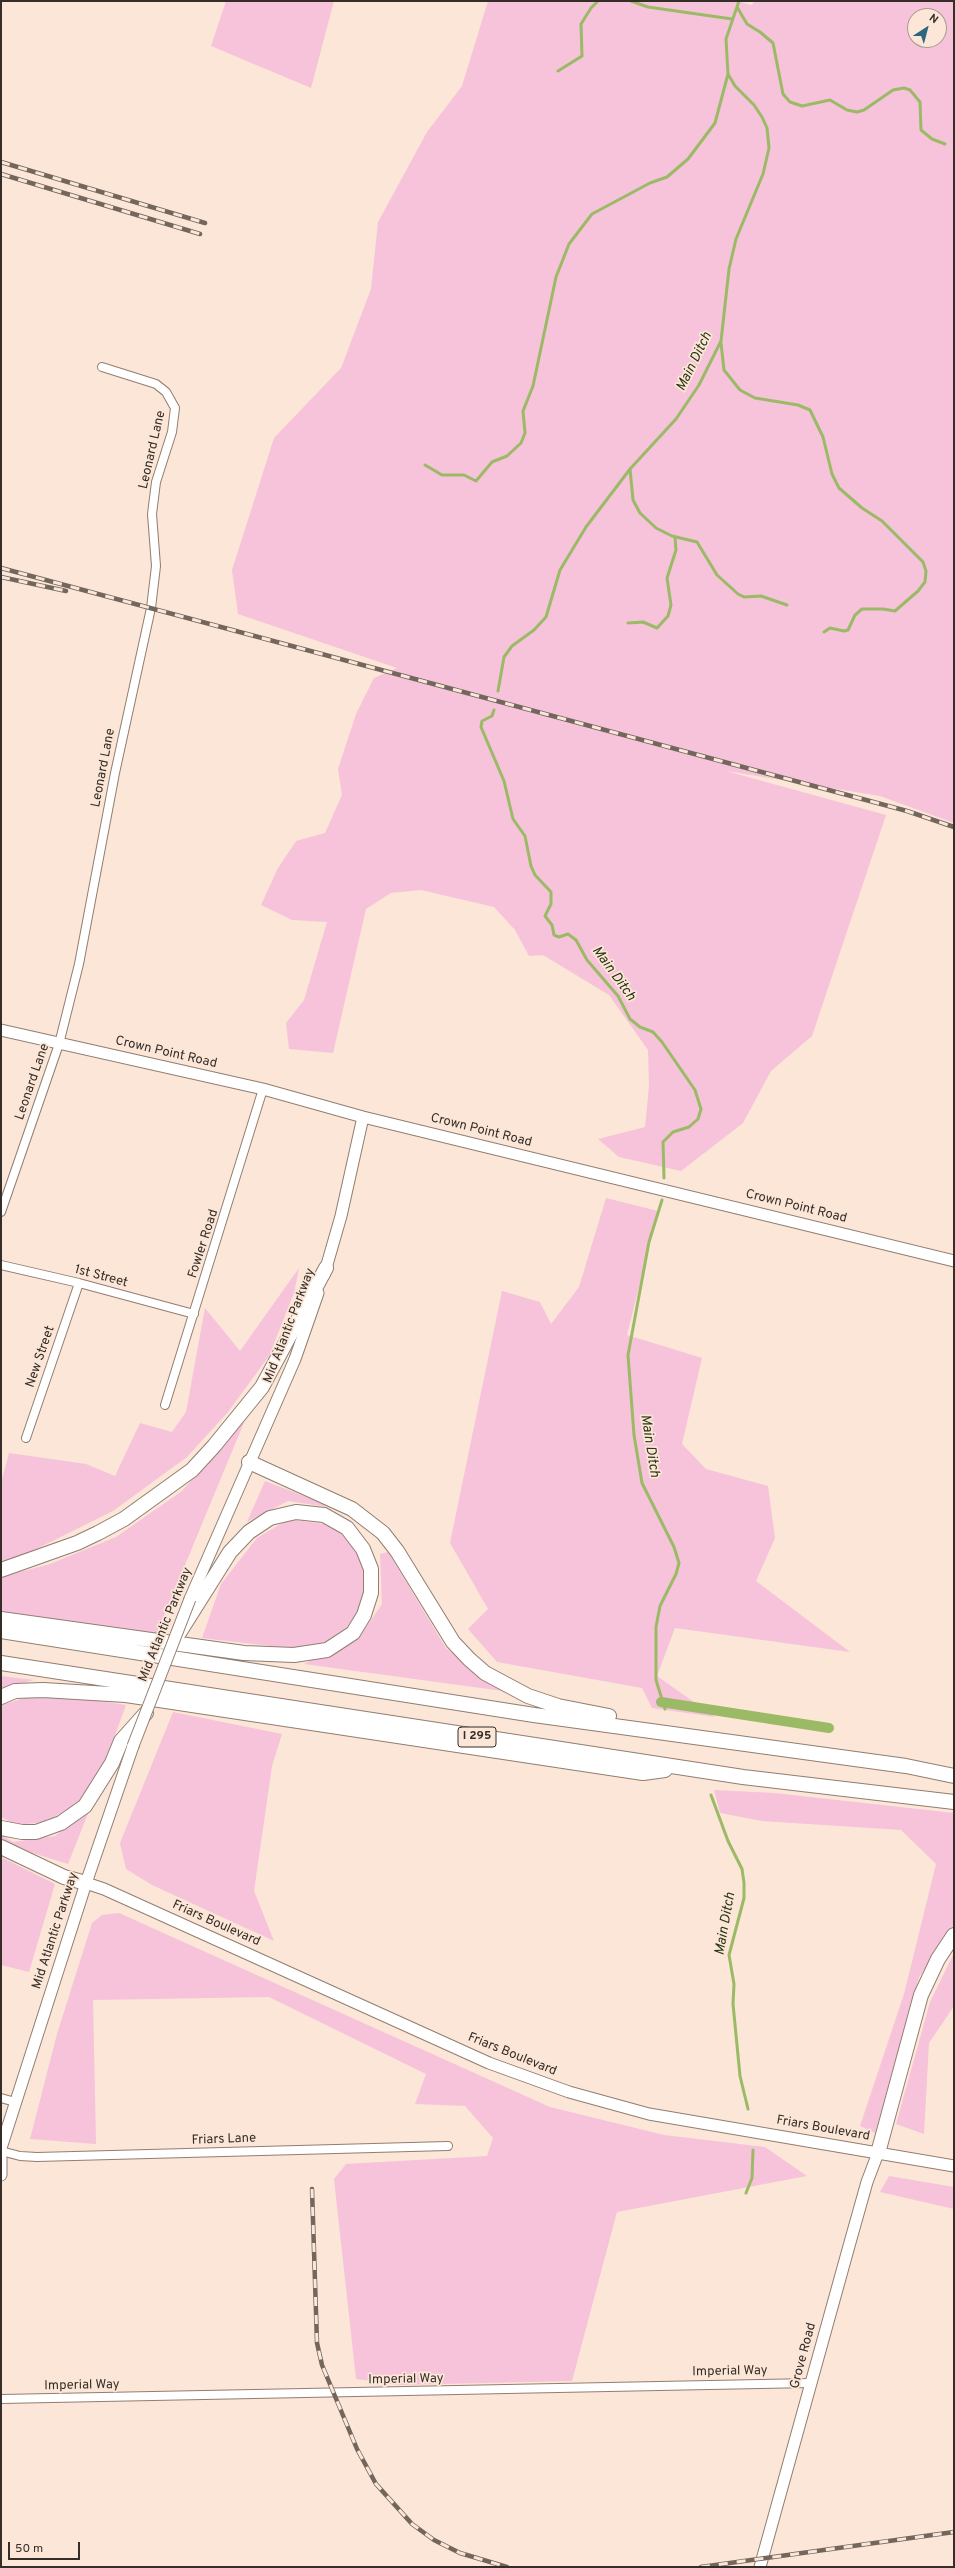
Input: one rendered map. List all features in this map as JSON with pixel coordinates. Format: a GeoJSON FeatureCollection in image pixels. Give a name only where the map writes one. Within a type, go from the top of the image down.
{"type":"FeatureCollection","features":[{"type":"Feature","properties":{"kind":"highway"},"geometry":{"type":"LineString","coordinates":[[1,1570],[63,1549],[124,1520],[192,1470],[214,1446],[262,1387],[326,1268]]}},
{"type":"Feature","properties":{"kind":"highway"},"geometry":{"type":"LineString","coordinates":[[249,1462],[352,1509],[383,1534],[397,1551],[453,1642],[468,1659],[506,1686],[528,1696],[594,1714],[842,1748],[906,1766]]}},
{"type":"Feature","properties":{"kind":"highway"},"geometry":{"type":"LineString","coordinates":[[1,1619],[244,1654],[294,1655],[327,1650],[352,1633],[364,1615],[371,1593],[371,1569],[363,1549],[347,1528],[324,1515],[296,1512],[270,1518],[249,1532],[230,1552],[194,1600],[174,1640]]}},
{"type":"Feature","properties":{"kind":"highway","name":"I 295"},"geometry":{"type":"LineString","coordinates":[[1,1631],[534,1715],[906,1766],[954,1776]]}},
{"type":"Feature","properties":{"kind":"highway","name":"I 295"},"geometry":{"type":"LineString","coordinates":[[1,1663],[680,1768],[954,1802]]}},
{"type":"Feature","properties":{"kind":"highway"},"geometry":{"type":"LineString","coordinates":[[1,1697],[15,1691],[43,1690],[126,1695],[643,1773],[680,1768]]}},
{"type":"Feature","properties":{"kind":"highway"},"geometry":{"type":"LineString","coordinates":[[1,1828],[22,1832],[36,1832],[61,1822],[85,1806],[146,1713]]}},
{"type":"Feature","properties":{"kind":"highway"},"geometry":{"type":"LineString","coordinates":[[1,1847],[64,1877],[86,1884]]}},
{"type":"Feature","properties":{"kind":"highway"},"geometry":{"type":"LineString","coordinates":[[878,2153],[921,1995],[938,1959],[954,1935]]}},
{"type":"Feature","properties":{"kind":"main road","name":"Crown Point Road"},"geometry":{"type":"LineString","coordinates":[[1,1030],[263,1089],[363,1117],[954,1261]]}},
{"type":"Feature","properties":{"kind":"main road","name":"Mid Atlantic Parkway"},"geometry":{"type":"LineString","coordinates":[[194,1600],[249,1462],[295,1359],[326,1268],[341,1216],[363,1117]]}},
{"type":"Feature","properties":{"kind":"main road","name":"Mid Atlantic Parkway"},"geometry":{"type":"LineString","coordinates":[[146,1713],[174,1640]]}},
{"type":"Feature","properties":{"kind":"main road","name":"Mid Atlantic Parkway"},"geometry":{"type":"LineString","coordinates":[[1,2150],[15,2102],[86,1884],[127,1743]]}},
{"type":"Feature","properties":{"kind":"main road","name":"Friars Boulevard"},"geometry":{"type":"LineString","coordinates":[[86,1884],[104,1889],[527,2078],[650,2114],[954,2166]]}},
{"type":"Feature","properties":{"kind":"main road","name":"Grove Road"},"geometry":{"type":"LineString","coordinates":[[760,2567],[867,2182],[878,2153]]}},
{"type":"Feature","properties":{"kind":"main road"},"geometry":{"type":"LineString","coordinates":[[1,2157],[1,2175]]}},
{"type":"Feature","properties":{"kind":"street","name":"Leonard Lane"},"geometry":{"type":"LineString","coordinates":[[1,1212],[59,1044],[80,964],[115,773],[151,608],[156,566],[152,514],[156,482],[172,432],[175,408],[166,392],[156,384],[102,367]]}},
{"type":"Feature","properties":{"kind":"street","name":"Fowler Road"},"geometry":{"type":"LineString","coordinates":[[165,1405],[263,1089]]}},
{"type":"Feature","properties":{"kind":"street","name":"1st Street"},"geometry":{"type":"LineString","coordinates":[[1,1265],[78,1283],[194,1314]]}},
{"type":"Feature","properties":{"kind":"street","name":"New Street"},"geometry":{"type":"LineString","coordinates":[[26,1438],[78,1283]]}},
{"type":"Feature","properties":{"kind":"street"},"geometry":{"type":"LineString","coordinates":[[1,2098],[15,2102]]}},
{"type":"Feature","properties":{"kind":"street","name":"Friars Lane"},"geometry":{"type":"LineString","coordinates":[[1,2150],[20,2156],[37,2157],[448,2146]]}},
{"type":"Feature","properties":{"kind":"street","name":"Imperial Way"},"geometry":{"type":"LineString","coordinates":[[1,2399],[811,2383]]}},
{"type":"Feature","properties":{"kind":"shaded area"},"geometry":{"type":"Polygon","coordinates":[[[226,1],[334,1],[311,88],[211,46],[226,1]]]}},
{"type":"Feature","properties":{"kind":"shaded area"},"geometry":{"type":"Polygon","coordinates":[[[488,1],[736,1],[752,5],[754,1],[954,1],[954,823],[880,796],[726,771],[886,815],[812,1036],[771,1071],[743,1123],[681,1171],[619,1157],[598,1139],[645,1127],[649,1086],[648,1050],[609,995],[543,955],[529,956],[515,930],[494,907],[421,890],[391,893],[366,909],[333,1053],[289,1049],[286,1023],[304,1000],[327,922],[292,920],[261,905],[278,868],[296,841],[325,833],[342,795],[338,769],[356,714],[374,678],[397,668],[238,614],[232,570],[274,438],[341,368],[371,289],[378,222],[427,132],[462,86],[488,1]]]}},
{"type":"Feature","properties":{"kind":"shaded area"},"geometry":{"type":"Polygon","coordinates":[[[606,1198],[658,1211],[627,1335],[702,1358],[682,1444],[706,1469],[768,1486],[775,1538],[756,1581],[850,1652],[675,1628],[657,1676],[715,1717],[652,1708],[642,1688],[497,1662],[468,1629],[488,1609],[450,1543],[502,1291],[540,1302],[551,1324],[579,1287],[606,1198]]]}},
{"type":"Feature","properties":{"kind":"shaded area"},"geometry":{"type":"Polygon","coordinates":[[[299,1268],[294,1293],[269,1356],[228,1412],[187,1457],[113,1511],[26,1554],[1,1561],[1,1483],[9,1453],[86,1464],[115,1476],[140,1423],[172,1432],[186,1412],[205,1308],[240,1351],[299,1268]]]}},
{"type":"Feature","properties":{"kind":"shaded area"},"geometry":{"type":"Polygon","coordinates":[[[245,1420],[156,1635],[1,1611],[1,1577],[50,1564],[116,1537],[182,1491],[245,1420]]]}},
{"type":"Feature","properties":{"kind":"shaded area"},"geometry":{"type":"Polygon","coordinates":[[[265,1481],[335,1508],[288,1501],[247,1522],[265,1481]]]}},
{"type":"Feature","properties":{"kind":"shaded area"},"geometry":{"type":"Polygon","coordinates":[[[289,1519],[331,1525],[351,1543],[366,1570],[367,1598],[347,1627],[325,1642],[296,1649],[202,1638],[221,1584],[257,1538],[289,1519]]]}},
{"type":"Feature","properties":{"kind":"shaded area"},"geometry":{"type":"Polygon","coordinates":[[[388,1552],[446,1648],[503,1691],[304,1664],[361,1635],[382,1604],[380,1554],[388,1552]]]}},
{"type":"Feature","properties":{"kind":"shaded area"},"geometry":{"type":"Polygon","coordinates":[[[1,1676],[34,1680],[1,1689],[1,1676]]]}},
{"type":"Feature","properties":{"kind":"shaded area"},"geometry":{"type":"Polygon","coordinates":[[[54,1694],[126,1705],[104,1765],[81,1801],[46,1822],[16,1825],[1,1817],[1,1705],[28,1697],[54,1694]]]}},
{"type":"Feature","properties":{"kind":"shaded area"},"geometry":{"type":"Polygon","coordinates":[[[173,1712],[282,1734],[272,1766],[254,1891],[274,1941],[152,1885],[126,1869],[120,1843],[173,1712]]]}},
{"type":"Feature","properties":{"kind":"shaded area"},"geometry":{"type":"Polygon","coordinates":[[[714,1790],[774,1793],[954,1813],[954,1926],[919,1977],[875,2133],[860,2126],[904,1994],[936,1864],[901,1830],[762,1821],[720,1813],[714,1790]]]}},
{"type":"Feature","properties":{"kind":"shaded area"},"geometry":{"type":"Polygon","coordinates":[[[89,1811],[68,1864],[20,1849],[1,1840],[1,1835],[13,1842],[55,1836],[89,1811]]]}},
{"type":"Feature","properties":{"kind":"shaded area"},"geometry":{"type":"Polygon","coordinates":[[[1,1857],[55,1884],[29,1972],[1,1965],[1,1857]]]}},
{"type":"Feature","properties":{"kind":"shaded area"},"geometry":{"type":"Polygon","coordinates":[[[119,1913],[550,2107],[664,2135],[765,2147],[807,2176],[617,2212],[572,2381],[400,2385],[356,2379],[334,2179],[346,2164],[487,2156],[493,2138],[465,2106],[415,2104],[426,2074],[269,1997],[93,2000],[96,2144],[30,2139],[57,2034],[92,1923],[102,1915],[119,1913]]]}},
{"type":"Feature","properties":{"kind":"shaded area"},"geometry":{"type":"Polygon","coordinates":[[[954,1953],[954,2006],[929,2043],[924,2134],[896,2124],[930,2002],[954,1953]]]}},
{"type":"Feature","properties":{"kind":"shaded area"},"geometry":{"type":"Polygon","coordinates":[[[889,2176],[954,2187],[954,2209],[880,2192],[889,2176]]]}},
{"type":"Feature","properties":{"kind":"waterway"},"geometry":{"type":"LineString","coordinates":[[558,71],[582,56],[581,24],[591,8],[598,1]]}},
{"type":"Feature","properties":{"kind":"waterway"},"geometry":{"type":"LineString","coordinates":[[631,1],[648,7],[732,19]]}},
{"type":"Feature","properties":{"kind":"waterway","name":"Main Ditch"},"geometry":{"type":"LineString","coordinates":[[498,691],[504,657],[512,646],[534,630],[546,617],[560,570],[586,527],[630,469],[676,419],[699,385],[721,341],[729,269],[736,239],[763,174],[769,148],[767,128],[762,117],[754,105],[735,86],[728,74],[726,39],[739,1]]}},
{"type":"Feature","properties":{"kind":"waterway"},"geometry":{"type":"LineString","coordinates":[[737,7],[747,24],[760,32],[773,43],[783,94],[790,102],[802,106],[830,100],[847,110],[857,112],[864,110],[893,90],[904,88],[910,90],[920,102],[921,130],[932,139],[945,144]]}},
{"type":"Feature","properties":{"kind":"waterway"},"geometry":{"type":"LineString","coordinates":[[425,465],[442,475],[464,475],[476,481],[492,462],[507,456],[521,443],[525,433],[523,411],[533,386],[556,277],[569,244],[592,214],[650,183],[667,177],[688,159],[715,123],[728,74]]}},
{"type":"Feature","properties":{"kind":"waterway"},"geometry":{"type":"LineString","coordinates":[[721,343],[724,370],[740,390],[755,398],[798,405],[810,410],[823,437],[832,474],[839,488],[862,508],[882,521],[923,562],[926,571],[925,582],[918,591],[895,611],[883,609],[862,609],[855,615],[848,630],[844,631],[830,628],[824,632]]}},
{"type":"Feature","properties":{"kind":"waterway"},"geometry":{"type":"LineString","coordinates":[[630,469],[633,500],[640,513],[656,528],[672,536],[697,542],[717,575],[738,594],[744,597],[761,596],[787,605]]}},
{"type":"Feature","properties":{"kind":"waterway"},"geometry":{"type":"LineString","coordinates":[[628,623],[643,622],[657,628],[668,616],[671,605],[667,578],[676,550],[675,537]]}},
{"type":"Feature","properties":{"kind":"waterway","name":"Main Ditch"},"geometry":{"type":"LineString","coordinates":[[494,710],[492,716],[482,721],[481,727],[504,781],[513,819],[525,836],[531,866],[535,875],[551,892],[551,904],[545,916],[552,925],[554,935],[559,937],[568,934],[576,940],[587,960],[618,996],[630,1019],[640,1027],[653,1032],[662,1042],[695,1090],[701,1109],[698,1119],[689,1127],[673,1132],[663,1142],[664,1178]]}},
{"type":"Feature","properties":{"kind":"waterway","name":"Main Ditch"},"geometry":{"type":"LineString","coordinates":[[662,1200],[649,1242],[628,1355],[634,1435],[642,1483],[674,1547],[679,1563],[676,1574],[660,1606],[656,1627],[656,1680],[665,1709]]}},
{"type":"Feature","properties":{"kind":"waterway"},"geometry":{"type":"LineString","coordinates":[[661,1702],[829,1728]]}},
{"type":"Feature","properties":{"kind":"waterway","name":"Main Ditch"},"geometry":{"type":"LineString","coordinates":[[711,1795],[728,1841],[742,1869],[744,1883],[744,1898],[729,1955],[734,1984],[733,2004],[740,2076],[748,2109]]}},
{"type":"Feature","properties":{"kind":"waterway","name":"Main Ditch"},"geometry":{"type":"LineString","coordinates":[[746,2193],[752,2178],[753,2150]]}},
{"type":"Feature","properties":{"kind":"railway"},"geometry":{"type":"LineString","coordinates":[[1,162],[205,223]]}},
{"type":"Feature","properties":{"kind":"railway"},"geometry":{"type":"LineString","coordinates":[[1,174],[200,234]]}},
{"type":"Feature","properties":{"kind":"railway"},"geometry":{"type":"LineString","coordinates":[[1,568],[907,811],[954,827]]}},
{"type":"Feature","properties":{"kind":"railway"},"geometry":{"type":"LineString","coordinates":[[1,577],[66,591]]}},
{"type":"Feature","properties":{"kind":"railway"},"geometry":{"type":"LineString","coordinates":[[312,2189],[317,2343],[322,2365],[357,2449],[376,2484],[412,2524],[434,2540],[460,2553],[507,2567]]}},
{"type":"Feature","properties":{"kind":"railway"},"geometry":{"type":"LineString","coordinates":[[701,2567],[954,2532]]}}]}
